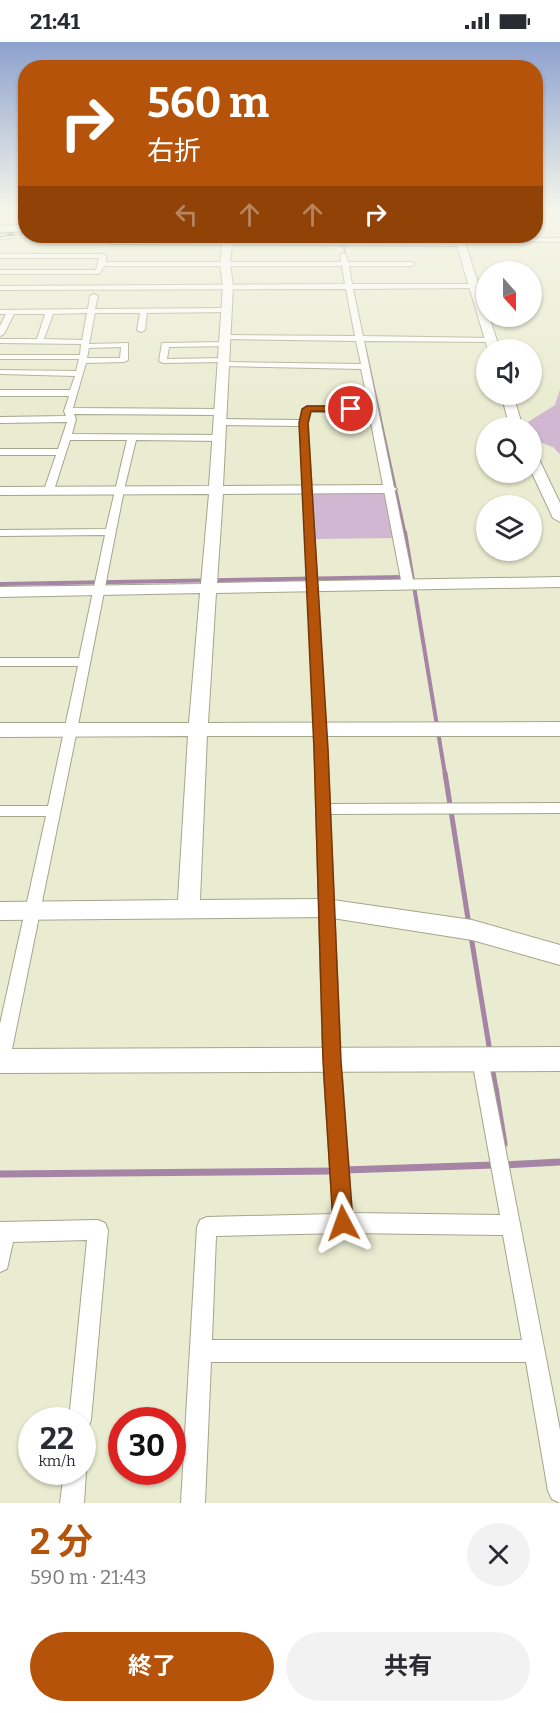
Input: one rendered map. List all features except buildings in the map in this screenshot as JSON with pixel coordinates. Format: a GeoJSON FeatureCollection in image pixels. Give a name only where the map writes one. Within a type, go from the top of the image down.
{"type":"FeatureCollection","features":[{"type":"Feature","properties":{"kind":"street"},"geometry":{"type":"LineString","coordinates":[[189,908],[198,729],[217,489],[227,277]]}},
{"type":"Feature","properties":{"kind":"street"},"geometry":{"type":"LineString","coordinates":[[346,277],[362,340],[365,367],[411,582]]}},
{"type":"Feature","properties":{"kind":"street"},"geometry":{"type":"LineString","coordinates":[[471,277],[490,339]]}},
{"type":"Feature","properties":{"kind":"street"},"geometry":{"type":"LineString","coordinates":[[0,288],[474,286]]}},
{"type":"Feature","properties":{"kind":"street"},"geometry":{"type":"LineString","coordinates":[[49,490],[66,437],[94,296]]}},
{"type":"Feature","properties":{"kind":"street"},"geometry":{"type":"LineString","coordinates":[[0,312],[227,310]]}},
{"type":"Feature","properties":{"kind":"street"},"geometry":{"type":"LineString","coordinates":[[40,341],[50,311]]}},
{"type":"Feature","properties":{"kind":"street"},"geometry":{"type":"LineString","coordinates":[[141,330],[144,311]]}},
{"type":"Feature","properties":{"kind":"street"},"geometry":{"type":"LineString","coordinates":[[0,334],[11,312]]}},
{"type":"Feature","properties":{"kind":"street"},"geometry":{"type":"LineString","coordinates":[[365,367],[163,361],[165,345],[225,340],[362,340],[476,344]]}},
{"type":"Feature","properties":{"kind":"street"},"geometry":{"type":"LineString","coordinates":[[0,341],[125,345],[124,360],[0,357]]}},
{"type":"Feature","properties":{"kind":"street"},"geometry":{"type":"LineString","coordinates":[[0,372],[80,374]]}},
{"type":"Feature","properties":{"kind":"street"},"geometry":{"type":"LineString","coordinates":[[0,393],[74,393]]}},
{"type":"Feature","properties":{"kind":"street"},"geometry":{"type":"LineString","coordinates":[[343,1223],[332,1061],[320,729],[304,423],[307,409],[374,409]]}},
{"type":"Feature","properties":{"kind":"street"},"geometry":{"type":"LineString","coordinates":[[0,420],[70,415],[221,417],[304,423]]}},
{"type":"Feature","properties":{"kind":"street"},"geometry":{"type":"LineString","coordinates":[[66,437],[220,438]]}},
{"type":"Feature","properties":{"kind":"street"},"geometry":{"type":"LineString","coordinates":[[132,438],[119,490],[71,730],[0,1062],[560,1059]]}},
{"type":"Feature","properties":{"kind":"street"},"geometry":{"type":"LineString","coordinates":[[0,452],[61,452]]}},
{"type":"Feature","properties":{"kind":"street"},"geometry":{"type":"LineString","coordinates":[[542,480],[560,518]]}},
{"type":"Feature","properties":{"kind":"street"},"geometry":{"type":"LineString","coordinates":[[0,491],[390,489]]}},
{"type":"Feature","properties":{"kind":"street"},"geometry":{"type":"LineString","coordinates":[[0,533],[111,532]]}},
{"type":"Feature","properties":{"kind":"street"},"geometry":{"type":"LineString","coordinates":[[0,592],[100,584],[210,588],[312,582],[560,582]]}},
{"type":"Feature","properties":{"kind":"street"},"geometry":{"type":"LineString","coordinates":[[0,662],[83,662]]}},
{"type":"Feature","properties":{"kind":"street"},"geometry":{"type":"LineString","coordinates":[[0,730],[560,729]]}},
{"type":"Feature","properties":{"kind":"street"},"geometry":{"type":"LineString","coordinates":[[323,809],[560,808]]}},
{"type":"Feature","properties":{"kind":"street"},"geometry":{"type":"LineString","coordinates":[[0,811],[54,811]]}},
{"type":"Feature","properties":{"kind":"street"},"geometry":{"type":"LineString","coordinates":[[0,911],[326,908],[472,930],[560,955]]}},
{"type":"Feature","properties":{"kind":"street"},"geometry":{"type":"LineString","coordinates":[[481,1060],[560,1491]]}},
{"type":"Feature","properties":{"kind":"street"},"geometry":{"type":"LineString","coordinates":[[193,1503],[207,1227],[343,1223],[510,1225]]}},
{"type":"Feature","properties":{"kind":"street"},"geometry":{"type":"LineString","coordinates":[[0,1262],[2,1232],[98,1230],[81,1407]]}},
{"type":"Feature","properties":{"kind":"street"},"geometry":{"type":"LineString","coordinates":[[201,1351],[535,1351]]}},
{"type":"Feature","properties":{"kind":"street"},"geometry":{"type":"LineString","coordinates":[[72,1503],[74,1485]]}},
{"type":"Feature","properties":{"kind":"shaded area"},"geometry":{"type":"Polygon","coordinates":[[[560,389],[560,454],[553,447],[542,443],[542,417],[536,417],[555,405],[560,389]]]}},
{"type":"Feature","properties":{"kind":"shaded area"},"geometry":{"type":"Polygon","coordinates":[[[317,493],[382,493],[387,496],[394,538],[316,539],[313,495],[317,493]]]}},
{"type":"Feature","properties":{"kind":"waterway"},"geometry":{"type":"LineString","coordinates":[[363,343],[366,350]]}},
{"type":"Feature","properties":{"kind":"waterway"},"geometry":{"type":"LineString","coordinates":[[365,348],[405,533]]}},
{"type":"Feature","properties":{"kind":"waterway"},"geometry":{"type":"LineString","coordinates":[[405,532],[445,774]]}},
{"type":"Feature","properties":{"kind":"waterway"},"geometry":{"type":"LineString","coordinates":[[0,584],[405,577]]}},
{"type":"Feature","properties":{"kind":"waterway"},"geometry":{"type":"LineString","coordinates":[[445,773],[469,925]]}},
{"type":"Feature","properties":{"kind":"waterway"},"geometry":{"type":"LineString","coordinates":[[471,936],[490,1052]]}},
{"type":"Feature","properties":{"kind":"waterway"},"geometry":{"type":"LineString","coordinates":[[492,1066],[496,1090]]}},
{"type":"Feature","properties":{"kind":"waterway"},"geometry":{"type":"LineString","coordinates":[[495,1088],[504,1144]]}},
{"type":"Feature","properties":{"kind":"waterway"},"geometry":{"type":"LineString","coordinates":[[503,1165],[560,1162]]}},
{"type":"Feature","properties":{"kind":"waterway"},"geometry":{"type":"LineString","coordinates":[[344,1170],[494,1165]]}},
{"type":"Feature","properties":{"kind":"waterway"},"geometry":{"type":"LineString","coordinates":[[0,1174],[335,1171]]}},
{"type":"Feature","properties":{"kind":"route"},"geometry":{"type":"LineString","coordinates":[[343,1223],[332,1061],[321,749],[304,423],[307,409],[351,409]]}}]}
